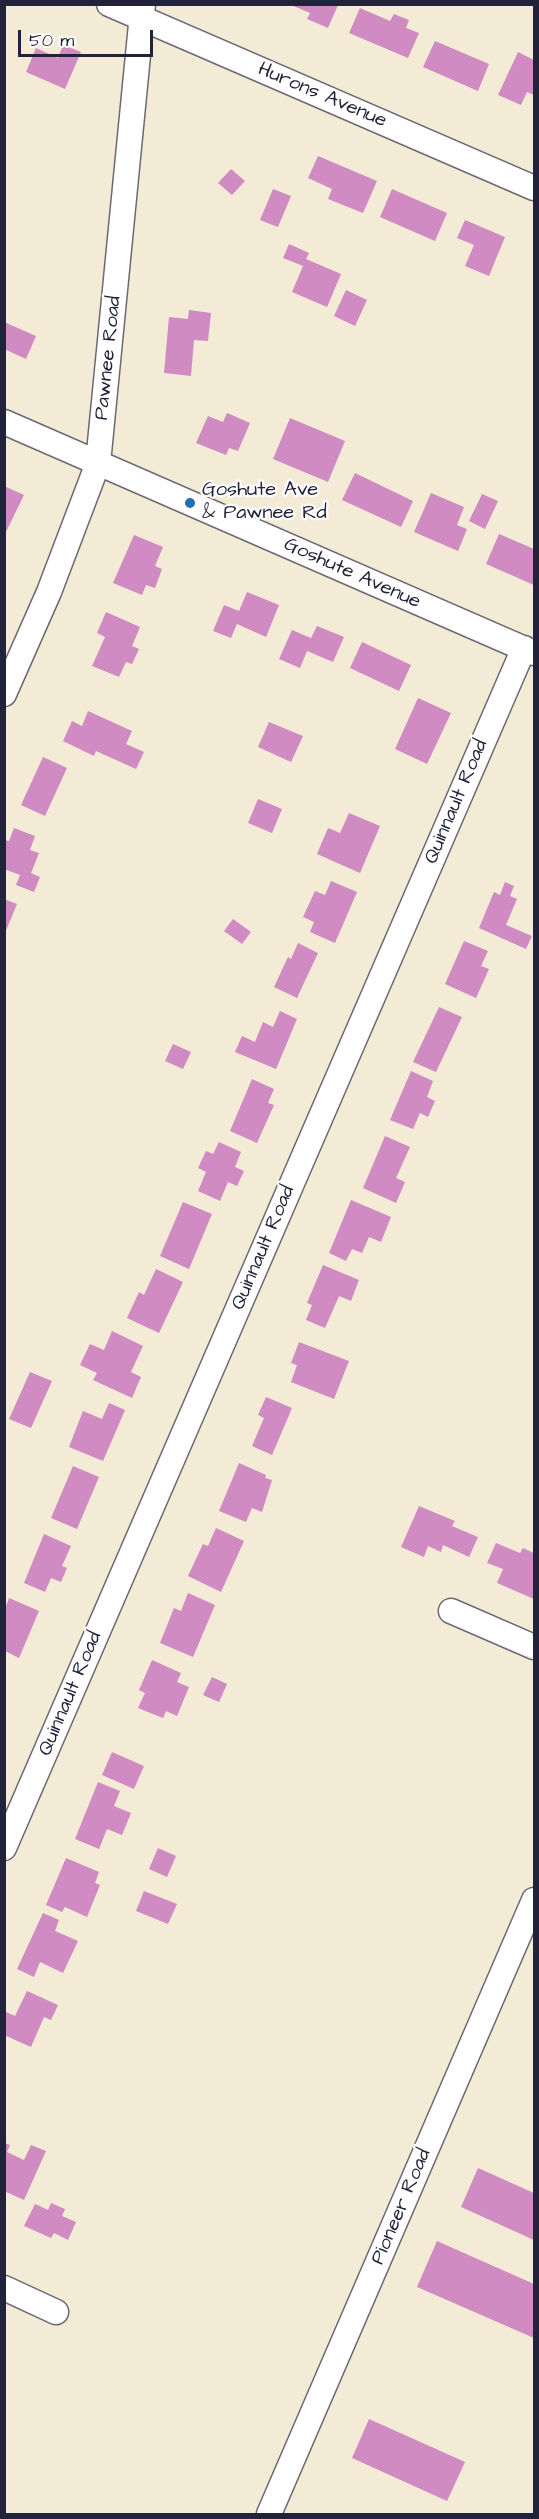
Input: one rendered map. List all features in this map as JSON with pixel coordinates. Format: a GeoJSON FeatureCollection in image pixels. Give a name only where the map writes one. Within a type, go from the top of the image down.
{"type":"FeatureCollection","features":[{"type":"Feature","properties":{"kind":"street","name":"Hurons Avenue"},"geometry":{"type":"LineString","coordinates":[[109,4],[142,12],[534,188]]}},
{"type":"Feature","properties":{"kind":"street","name":"Pawnee Road"},"geometry":{"type":"LineString","coordinates":[[4,694],[49,592],[98,463],[142,12]]}},
{"type":"Feature","properties":{"kind":"street","name":"Goshute Avenue"},"geometry":{"type":"LineString","coordinates":[[4,422],[529,651]]}},
{"type":"Feature","properties":{"kind":"street","name":"Quinnault Road"},"geometry":{"type":"LineString","coordinates":[[4,1848],[529,651]]}},
{"type":"Feature","properties":{"kind":"street"},"geometry":{"type":"LineString","coordinates":[[451,1611],[534,1647]]}},
{"type":"Feature","properties":{"kind":"street","name":"Pioneer Road"},"geometry":{"type":"LineString","coordinates":[[268,2514],[534,1900]]}},
{"type":"Feature","properties":{"kind":"street"},"geometry":{"type":"LineString","coordinates":[[4,2288],[56,2312]]}},
{"type":"Feature","properties":{"kind":"building"},"geometry":{"type":"Polygon","coordinates":[[[291,5],[338,5],[328,28],[307,19],[310,13],[291,5]]]}},
{"type":"Feature","properties":{"kind":"building"},"geometry":{"type":"Polygon","coordinates":[[[360,8],[390,21],[394,14],[409,20],[406,28],[419,33],[408,58],[349,33],[360,8]]]}},
{"type":"Feature","properties":{"kind":"building"},"geometry":{"type":"Polygon","coordinates":[[[435,41],[489,64],[478,91],[423,67],[435,41]]]}},
{"type":"Feature","properties":{"kind":"building"},"geometry":{"type":"Polygon","coordinates":[[[63,45],[81,52],[65,89],[26,72],[36,48],[58,58],[63,45]]]}},
{"type":"Feature","properties":{"kind":"building"},"geometry":{"type":"Polygon","coordinates":[[[518,52],[534,60],[534,95],[527,92],[521,105],[498,95],[518,52]]]}},
{"type":"Feature","properties":{"kind":"building"},"geometry":{"type":"Polygon","coordinates":[[[318,156],[377,181],[363,213],[328,199],[332,189],[308,178],[318,156]]]}},
{"type":"Feature","properties":{"kind":"building"},"geometry":{"type":"Polygon","coordinates":[[[231,169],[245,181],[232,195],[218,183],[231,169]]]}},
{"type":"Feature","properties":{"kind":"building"},"geometry":{"type":"Polygon","coordinates":[[[273,189],[291,196],[278,227],[260,220],[273,189]]]}},
{"type":"Feature","properties":{"kind":"building"},"geometry":{"type":"Polygon","coordinates":[[[392,189],[447,213],[435,241],[380,217],[392,189]]]}},
{"type":"Feature","properties":{"kind":"building"},"geometry":{"type":"Polygon","coordinates":[[[465,220],[505,237],[489,276],[465,266],[474,245],[457,238],[465,220]]]}},
{"type":"Feature","properties":{"kind":"building"},"geometry":{"type":"Polygon","coordinates":[[[289,244],[309,253],[306,259],[341,274],[327,307],[292,292],[303,266],[283,258],[289,244]]]}},
{"type":"Feature","properties":{"kind":"building"},"geometry":{"type":"Polygon","coordinates":[[[346,290],[367,300],[355,326],[334,316],[346,290]]]}},
{"type":"Feature","properties":{"kind":"building"},"geometry":{"type":"Polygon","coordinates":[[[189,310],[211,313],[208,341],[194,340],[191,376],[164,373],[169,317],[188,319],[189,310]]]}},
{"type":"Feature","properties":{"kind":"building"},"geometry":{"type":"Polygon","coordinates":[[[4,322],[36,336],[26,359],[4,349],[4,322]]]}},
{"type":"Feature","properties":{"kind":"building"},"geometry":{"type":"Polygon","coordinates":[[[227,413],[250,423],[238,451],[229,448],[226,455],[196,443],[208,416],[223,422],[227,413]]]}},
{"type":"Feature","properties":{"kind":"building"},"geometry":{"type":"Polygon","coordinates":[[[290,418],[345,441],[328,482],[273,459],[290,418]]]}},
{"type":"Feature","properties":{"kind":"building"},"geometry":{"type":"Polygon","coordinates":[[[355,473],[413,501],[401,527],[342,500],[355,473]]]}},
{"type":"Feature","properties":{"kind":"building"},"geometry":{"type":"Polygon","coordinates":[[[4,486],[24,495],[4,536],[4,486]]]}},
{"type":"Feature","properties":{"kind":"building"},"geometry":{"type":"Polygon","coordinates":[[[431,493],[464,507],[457,525],[467,529],[458,551],[414,532],[431,493]]]}},
{"type":"Feature","properties":{"kind":"building"},"geometry":{"type":"Polygon","coordinates":[[[482,494],[498,501],[485,529],[469,521],[482,494]]]}},
{"type":"Feature","properties":{"kind":"building"},"geometry":{"type":"Polygon","coordinates":[[[499,534],[534,549],[534,585],[486,564],[499,534]]]}},
{"type":"Feature","properties":{"kind":"building"},"geometry":{"type":"Polygon","coordinates":[[[134,535],[163,547],[155,566],[162,569],[155,588],[146,585],[142,595],[113,583],[134,535]]]}},
{"type":"Feature","properties":{"kind":"building"},"geometry":{"type":"Polygon","coordinates":[[[247,592],[279,605],[266,637],[237,624],[231,638],[213,631],[224,605],[239,611],[247,592]]]}},
{"type":"Feature","properties":{"kind":"building"},"geometry":{"type":"Polygon","coordinates":[[[106,612],[140,627],[132,646],[139,649],[132,664],[126,662],[119,677],[92,666],[105,637],[97,633],[106,612]]]}},
{"type":"Feature","properties":{"kind":"building"},"geometry":{"type":"Polygon","coordinates":[[[317,626],[344,637],[333,662],[307,651],[300,668],[279,659],[292,630],[311,638],[317,626]]]}},
{"type":"Feature","properties":{"kind":"building"},"geometry":{"type":"Polygon","coordinates":[[[362,642],[411,665],[399,691],[350,668],[362,642]]]}},
{"type":"Feature","properties":{"kind":"building"},"geometry":{"type":"Polygon","coordinates":[[[418,698],[451,713],[427,764],[395,749],[418,698]]]}},
{"type":"Feature","properties":{"kind":"building"},"geometry":{"type":"Polygon","coordinates":[[[88,711],[132,731],[126,744],[144,752],[136,769],[96,751],[94,756],[63,741],[72,721],[82,726],[88,711]]]}},
{"type":"Feature","properties":{"kind":"building"},"geometry":{"type":"Polygon","coordinates":[[[269,722],[303,736],[291,762],[258,747],[269,722]]]}},
{"type":"Feature","properties":{"kind":"building"},"geometry":{"type":"Polygon","coordinates":[[[43,757],[67,768],[45,816],[21,805],[43,757]]]}},
{"type":"Feature","properties":{"kind":"building"},"geometry":{"type":"Polygon","coordinates":[[[258,799],[282,809],[272,833],[248,823],[258,799]]]}},
{"type":"Feature","properties":{"kind":"building"},"geometry":{"type":"Polygon","coordinates":[[[349,813],[380,826],[360,873],[317,854],[328,828],[340,833],[349,813]]]}},
{"type":"Feature","properties":{"kind":"building"},"geometry":{"type":"Polygon","coordinates":[[[14,828],[35,836],[30,850],[39,853],[31,873],[40,877],[34,892],[16,885],[20,875],[4,869],[4,840],[9,841],[14,828]]]}},
{"type":"Feature","properties":{"kind":"building"},"geometry":{"type":"Polygon","coordinates":[[[331,881],[357,892],[335,943],[310,932],[314,922],[303,917],[315,891],[325,895],[331,881]]]}},
{"type":"Feature","properties":{"kind":"building"},"geometry":{"type":"Polygon","coordinates":[[[505,882],[514,886],[510,896],[517,899],[506,925],[532,936],[526,949],[479,928],[494,892],[500,895],[505,882]]]}},
{"type":"Feature","properties":{"kind":"building"},"geometry":{"type":"Polygon","coordinates":[[[4,899],[17,904],[5,933],[4,933],[4,899]]]}},
{"type":"Feature","properties":{"kind":"building"},"geometry":{"type":"Polygon","coordinates":[[[233,919],[251,932],[242,944],[224,931],[233,919]]]}},
{"type":"Feature","properties":{"kind":"building"},"geometry":{"type":"Polygon","coordinates":[[[464,941],[488,951],[481,966],[489,969],[476,998],[445,984],[464,941]]]}},
{"type":"Feature","properties":{"kind":"building"},"geometry":{"type":"Polygon","coordinates":[[[298,943],[318,953],[297,998],[274,987],[288,957],[291,959],[298,943]]]}},
{"type":"Feature","properties":{"kind":"building"},"geometry":{"type":"Polygon","coordinates":[[[439,1007],[462,1017],[436,1072],[413,1062],[439,1007]]]}},
{"type":"Feature","properties":{"kind":"building"},"geometry":{"type":"Polygon","coordinates":[[[280,1011],[297,1019],[276,1069],[235,1052],[242,1036],[255,1042],[263,1022],[273,1027],[280,1011]]]}},
{"type":"Feature","properties":{"kind":"building"},"geometry":{"type":"Polygon","coordinates":[[[173,1044],[191,1052],[183,1069],[165,1061],[173,1044]]]}},
{"type":"Feature","properties":{"kind":"building"},"geometry":{"type":"Polygon","coordinates":[[[411,1071],[433,1081],[427,1097],[435,1101],[428,1117],[420,1113],[413,1129],[390,1120],[411,1071]]]}},
{"type":"Feature","properties":{"kind":"building"},"geometry":{"type":"Polygon","coordinates":[[[252,1079],[274,1089],[268,1103],[274,1105],[257,1143],[230,1131],[252,1079]]]}},
{"type":"Feature","properties":{"kind":"building"},"geometry":{"type":"Polygon","coordinates":[[[385,1136],[410,1147],[396,1178],[405,1182],[396,1203],[363,1188],[385,1136]]]}},
{"type":"Feature","properties":{"kind":"building"},"geometry":{"type":"Polygon","coordinates":[[[219,1142],[241,1152],[235,1167],[244,1171],[237,1186],[228,1182],[220,1201],[198,1191],[206,1172],[198,1168],[206,1151],[213,1154],[219,1142]]]}},
{"type":"Feature","properties":{"kind":"building"},"geometry":{"type":"Polygon","coordinates":[[[351,1200],[391,1217],[381,1242],[369,1237],[362,1253],[352,1249],[346,1261],[329,1253],[351,1200]]]}},
{"type":"Feature","properties":{"kind":"building"},"geometry":{"type":"Polygon","coordinates":[[[183,1202],[212,1214],[189,1269],[160,1256],[183,1202]]]}},
{"type":"Feature","properties":{"kind":"building"},"geometry":{"type":"Polygon","coordinates":[[[323,1265],[359,1280],[351,1301],[339,1296],[325,1328],[306,1320],[312,1305],[307,1303],[323,1265]]]}},
{"type":"Feature","properties":{"kind":"building"},"geometry":{"type":"Polygon","coordinates":[[[156,1269],[183,1282],[159,1333],[127,1318],[139,1292],[144,1295],[156,1269]]]}},
{"type":"Feature","properties":{"kind":"building"},"geometry":{"type":"Polygon","coordinates":[[[112,1331],[143,1346],[131,1372],[141,1377],[132,1398],[93,1380],[97,1373],[80,1365],[90,1344],[104,1350],[112,1331]]]}},
{"type":"Feature","properties":{"kind":"building"},"geometry":{"type":"Polygon","coordinates":[[[299,1342],[349,1361],[334,1399],[291,1382],[297,1365],[291,1363],[299,1342]]]}},
{"type":"Feature","properties":{"kind":"building"},"geometry":{"type":"Polygon","coordinates":[[[30,1372],[52,1381],[31,1428],[9,1419],[30,1372]]]}},
{"type":"Feature","properties":{"kind":"building"},"geometry":{"type":"Polygon","coordinates":[[[266,1397],[292,1408],[272,1455],[252,1446],[264,1418],[258,1415],[266,1397]]]}},
{"type":"Feature","properties":{"kind":"building"},"geometry":{"type":"Polygon","coordinates":[[[109,1403],[125,1410],[103,1461],[69,1447],[83,1411],[102,1419],[109,1403]]]}},
{"type":"Feature","properties":{"kind":"building"},"geometry":{"type":"Polygon","coordinates":[[[239,1463],[272,1480],[262,1512],[252,1508],[246,1522],[219,1511],[239,1463]]]}},
{"type":"Feature","properties":{"kind":"building"},"geometry":{"type":"Polygon","coordinates":[[[73,1466],[99,1477],[77,1529],[51,1518],[73,1466]]]}},
{"type":"Feature","properties":{"kind":"building"},"geometry":{"type":"Polygon","coordinates":[[[419,1506],[455,1521],[452,1526],[478,1537],[469,1557],[443,1545],[441,1552],[428,1546],[424,1557],[401,1547],[419,1506]]]}},
{"type":"Feature","properties":{"kind":"building"},"geometry":{"type":"Polygon","coordinates":[[[216,1528],[244,1541],[221,1592],[188,1576],[203,1544],[208,1546],[216,1528]]]}},
{"type":"Feature","properties":{"kind":"building"},"geometry":{"type":"Polygon","coordinates":[[[44,1534],[71,1546],[62,1566],[67,1568],[61,1582],[51,1578],[45,1592],[24,1583],[44,1534]]]}},
{"type":"Feature","properties":{"kind":"building"},"geometry":{"type":"Polygon","coordinates":[[[496,1543],[520,1553],[523,1548],[534,1553],[534,1599],[497,1583],[503,1569],[487,1563],[496,1543]]]}},
{"type":"Feature","properties":{"kind":"building"},"geometry":{"type":"Polygon","coordinates":[[[188,1593],[215,1605],[193,1657],[160,1643],[174,1608],[181,1611],[188,1593]]]}},
{"type":"Feature","properties":{"kind":"building"},"geometry":{"type":"Polygon","coordinates":[[[9,1598],[39,1611],[19,1658],[5,1651],[5,1609],[9,1598]]]}},
{"type":"Feature","properties":{"kind":"building"},"geometry":{"type":"Polygon","coordinates":[[[152,1660],[181,1673],[177,1682],[189,1687],[177,1716],[166,1711],[163,1718],[138,1708],[145,1693],[139,1690],[152,1660]]]}},
{"type":"Feature","properties":{"kind":"building"},"geometry":{"type":"Polygon","coordinates":[[[212,1677],[227,1684],[219,1702],[203,1695],[212,1677]]]}},
{"type":"Feature","properties":{"kind":"building"},"geometry":{"type":"Polygon","coordinates":[[[112,1752],[144,1766],[134,1789],[102,1775],[112,1752]]]}},
{"type":"Feature","properties":{"kind":"building"},"geometry":{"type":"Polygon","coordinates":[[[98,1782],[120,1791],[114,1806],[131,1813],[122,1835],[107,1829],[99,1849],[75,1839],[98,1782]]]}},
{"type":"Feature","properties":{"kind":"building"},"geometry":{"type":"Polygon","coordinates":[[[158,1848],[176,1856],[167,1877],[149,1869],[158,1848]]]}},
{"type":"Feature","properties":{"kind":"building"},"geometry":{"type":"Polygon","coordinates":[[[66,1858],[99,1872],[95,1883],[100,1885],[87,1917],[65,1907],[62,1912],[46,1905],[66,1858]]]}},
{"type":"Feature","properties":{"kind":"building"},"geometry":{"type":"Polygon","coordinates":[[[144,1891],[177,1904],[168,1924],[136,1911],[144,1891]]]}},
{"type":"Feature","properties":{"kind":"building"},"geometry":{"type":"Polygon","coordinates":[[[43,1913],[59,1920],[55,1931],[78,1941],[63,1973],[40,1962],[34,1977],[17,1969],[43,1913]]]}},
{"type":"Feature","properties":{"kind":"building"},"geometry":{"type":"Polygon","coordinates":[[[27,1991],[58,2005],[51,2020],[44,2017],[31,2047],[4,2035],[4,2011],[15,2016],[27,1991]]]}},
{"type":"Feature","properties":{"kind":"building"},"geometry":{"type":"Polygon","coordinates":[[[4,2143],[10,2145],[7,2152],[24,2160],[31,2145],[46,2151],[24,2200],[4,2191],[4,2143]]]}},
{"type":"Feature","properties":{"kind":"building"},"geometry":{"type":"Polygon","coordinates":[[[478,2168],[534,2193],[534,2240],[461,2207],[478,2168]]]}},
{"type":"Feature","properties":{"kind":"building"},"geometry":{"type":"Polygon","coordinates":[[[51,2203],[65,2209],[62,2216],[76,2222],[68,2240],[54,2233],[51,2238],[24,2226],[35,2204],[48,2210],[51,2203]]]}},
{"type":"Feature","properties":{"kind":"building"},"geometry":{"type":"Polygon","coordinates":[[[437,2241],[534,2284],[534,2338],[417,2287],[437,2241]]]}},
{"type":"Feature","properties":{"kind":"building"},"geometry":{"type":"Polygon","coordinates":[[[369,2419],[465,2462],[447,2501],[352,2458],[369,2419]]]}},
{"type":"Feature","properties":{"kind":"place","name":"Goshute Ave & Pawnee Rd"},"geometry":{"type":"Point","coordinates":[190,503]}}]}
